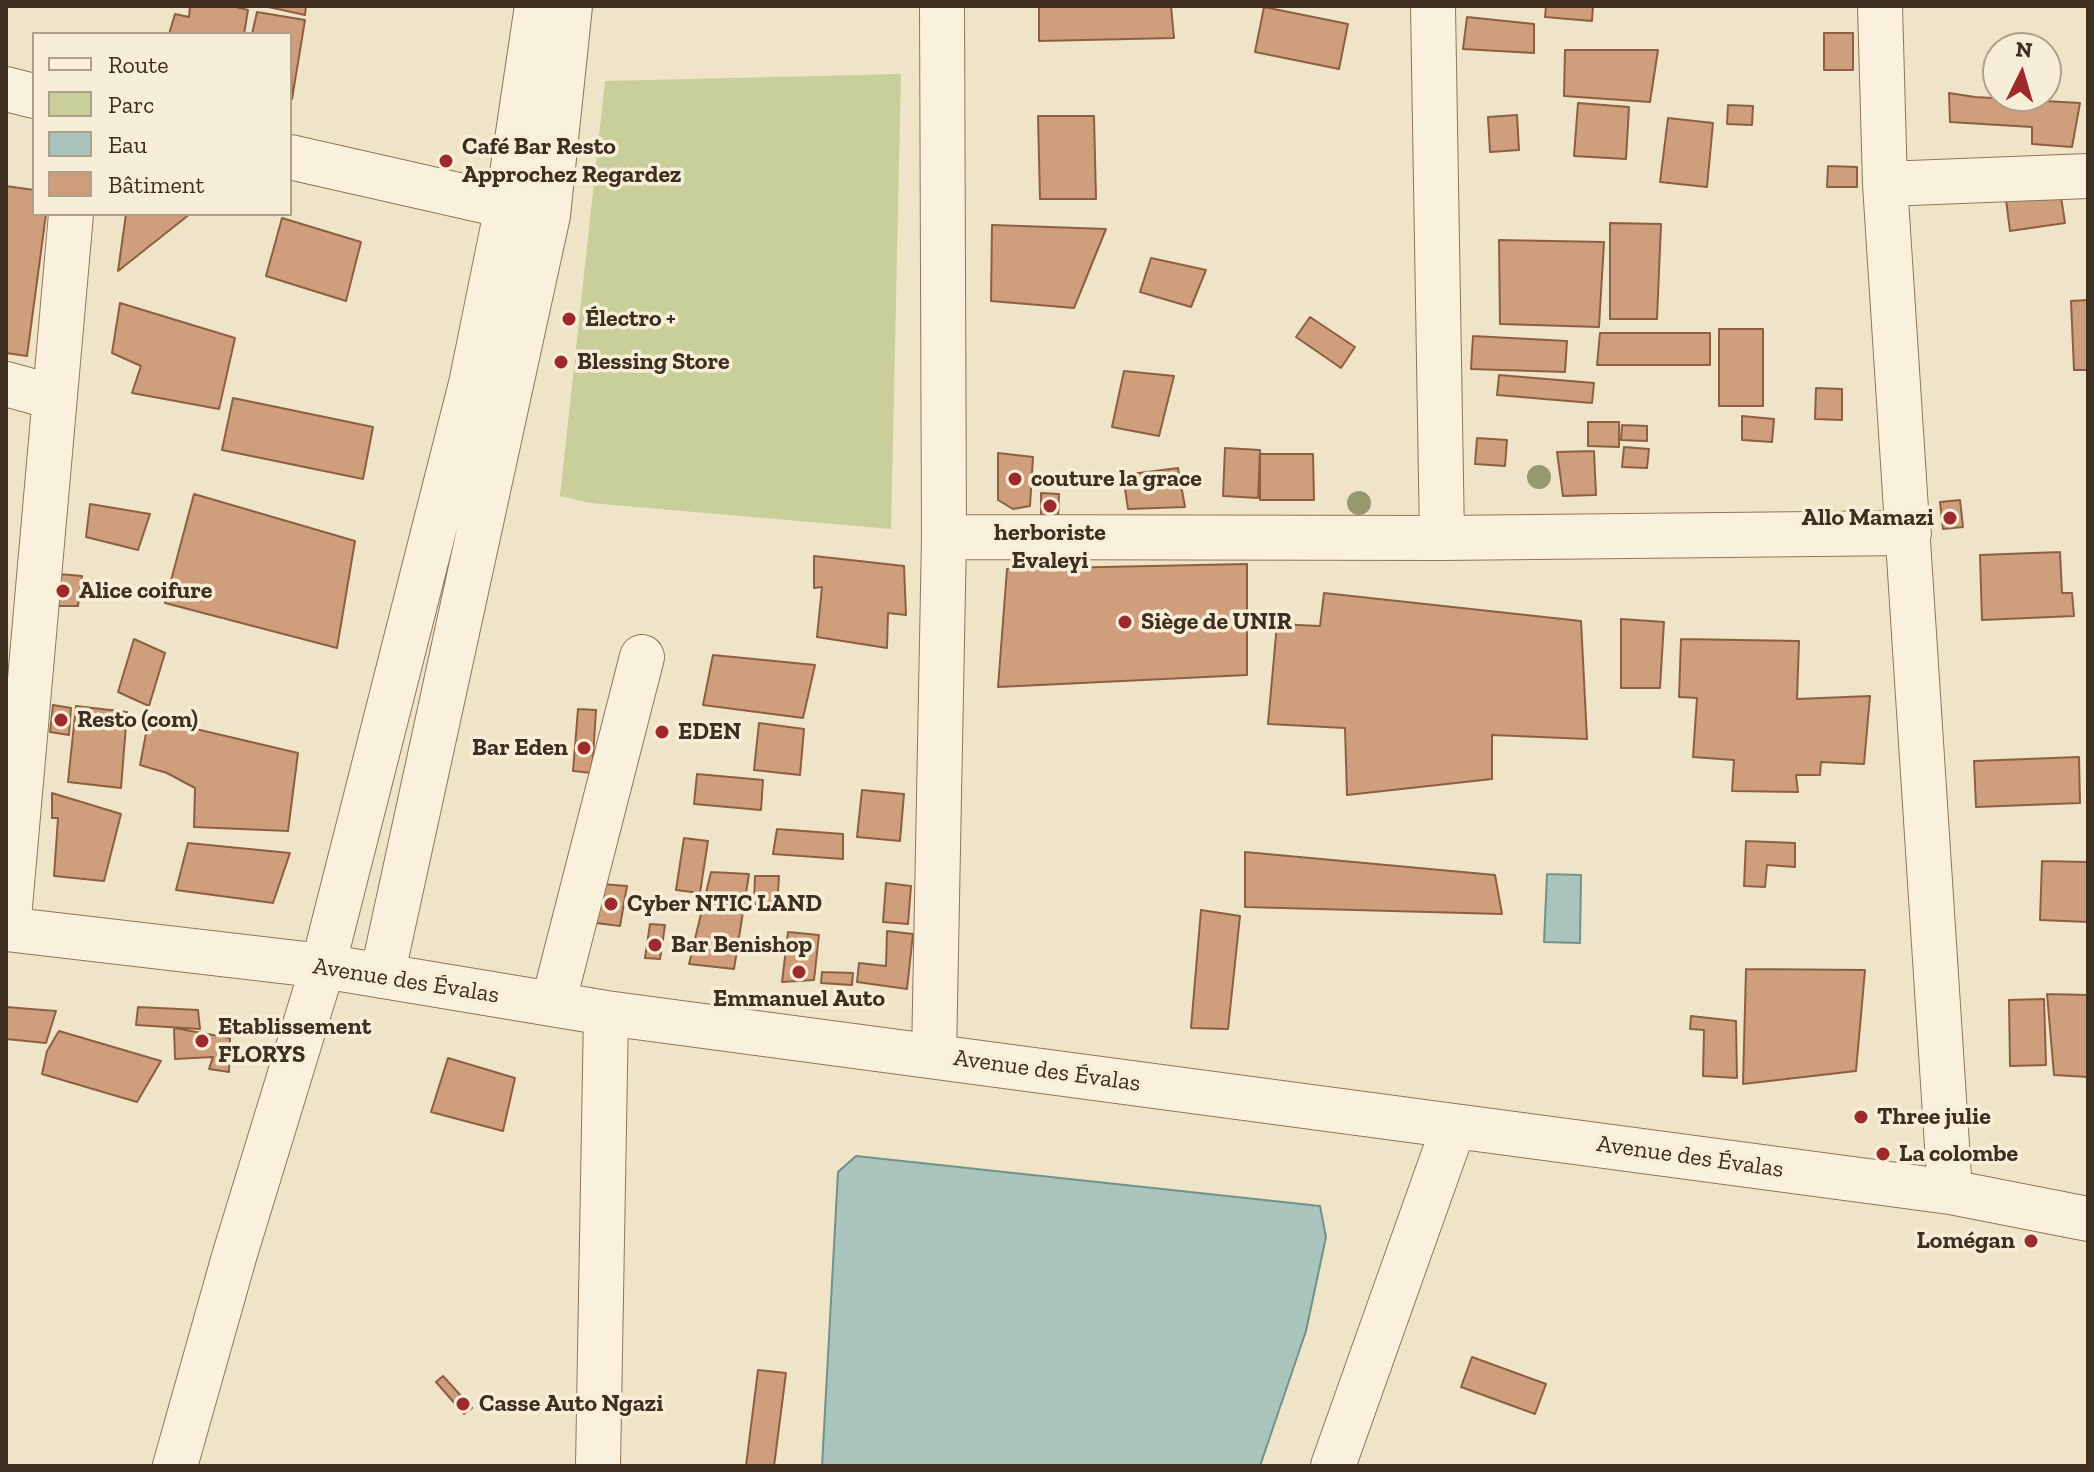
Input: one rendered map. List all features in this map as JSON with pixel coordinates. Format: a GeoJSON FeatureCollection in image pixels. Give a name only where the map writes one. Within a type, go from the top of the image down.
{"type":"FeatureCollection","features":[{"type":"Feature","properties":{"kind":"street"},"geometry":{"type":"LineString","coordinates":[[175,1466],[234,1257],[323,966],[471,384],[527,211],[537,6]]}},
{"type":"Feature","properties":{"kind":"street"},"geometry":{"type":"LineString","coordinates":[[382,976],[527,211],[570,6]]}},
{"type":"Feature","properties":{"kind":"street"},"geometry":{"type":"LineString","coordinates":[[934,1039],[944,537],[942,6]]}},
{"type":"Feature","properties":{"kind":"street"},"geometry":{"type":"LineString","coordinates":[[1433,6],[1442,538]]}},
{"type":"Feature","properties":{"kind":"street"},"geometry":{"type":"LineString","coordinates":[[1880,6],[1885,184],[1950,1192]]}},
{"type":"Feature","properties":{"kind":"street"},"geometry":{"type":"LineString","coordinates":[[6,89],[32,96]]}},
{"type":"Feature","properties":{"kind":"street"},"geometry":{"type":"LineString","coordinates":[[292,157],[527,211]]}},
{"type":"Feature","properties":{"kind":"street"},"geometry":{"type":"LineString","coordinates":[[1885,184],[2088,176]]}},
{"type":"Feature","properties":{"kind":"street"},"geometry":{"type":"LineString","coordinates":[[7,929],[71,216]]}},
{"type":"Feature","properties":{"kind":"street"},"geometry":{"type":"LineString","coordinates":[[6,384],[53,397]]}},
{"type":"Feature","properties":{"kind":"street"},"geometry":{"type":"LineString","coordinates":[[944,537],[1442,538],[1909,533]]}},
{"type":"Feature","properties":{"kind":"street"},"geometry":{"type":"LineString","coordinates":[[553,1004],[642,657]]}},
{"type":"Feature","properties":{"kind":"street","name":"Avenue des Évalas"},"geometry":{"type":"LineString","coordinates":[[7,929],[323,966],[606,1013],[934,1039],[1454,1126],[1950,1192],[2088,1219]]}},
{"type":"Feature","properties":{"kind":"street"},"geometry":{"type":"LineString","coordinates":[[598,1466],[606,1013]]}},
{"type":"Feature","properties":{"kind":"street"},"geometry":{"type":"LineString","coordinates":[[1333,1466],[1454,1126]]}},
{"type":"Feature","properties":{"kind":"green space"},"geometry":{"type":"Polygon","coordinates":[[[901,74],[891,529],[590,503],[560,496],[605,81],[901,74]]]}},
{"type":"Feature","properties":{"kind":"water"},"geometry":{"type":"Polygon","coordinates":[[[1547,874],[1581,875],[1580,943],[1544,942],[1547,874]]]}},
{"type":"Feature","properties":{"kind":"water"},"geometry":{"type":"Polygon","coordinates":[[[856,1156],[1320,1206],[1326,1237],[1306,1331],[1260,1466],[822,1466],[838,1172],[856,1156]]]}},
{"type":"Feature","properties":{"kind":"building"},"geometry":{"type":"Polygon","coordinates":[[[190,6],[232,6],[248,10],[244,32],[170,32],[175,14],[189,17],[190,6]]]}},
{"type":"Feature","properties":{"kind":"building"},"geometry":{"type":"Polygon","coordinates":[[[264,6],[306,6],[305,15],[264,6]]]}},
{"type":"Feature","properties":{"kind":"building"},"geometry":{"type":"Polygon","coordinates":[[[1039,6],[1171,6],[1174,38],[1039,41],[1039,6]]]}},
{"type":"Feature","properties":{"kind":"building"},"geometry":{"type":"Polygon","coordinates":[[[1546,6],[1593,6],[1592,21],[1545,17],[1546,6]]]}},
{"type":"Feature","properties":{"kind":"building"},"geometry":{"type":"Polygon","coordinates":[[[1264,7],[1348,24],[1339,69],[1255,52],[1264,7]]]}},
{"type":"Feature","properties":{"kind":"building"},"geometry":{"type":"Polygon","coordinates":[[[257,12],[305,20],[292,99],[292,32],[252,32],[257,12]]]}},
{"type":"Feature","properties":{"kind":"building"},"geometry":{"type":"Polygon","coordinates":[[[1467,17],[1534,24],[1534,53],[1463,49],[1467,17]]]}},
{"type":"Feature","properties":{"kind":"building"},"geometry":{"type":"Polygon","coordinates":[[[1824,33],[1853,33],[1853,70],[1824,70],[1824,33]]]}},
{"type":"Feature","properties":{"kind":"building"},"geometry":{"type":"Polygon","coordinates":[[[1565,50],[1658,50],[1650,102],[1564,96],[1565,50]]]}},
{"type":"Feature","properties":{"kind":"building"},"geometry":{"type":"Polygon","coordinates":[[[1949,93],[1982,97],[1982,112],[2062,112],[2062,102],[2080,103],[2072,147],[2032,144],[2032,127],[1950,122],[1949,93]]]}},
{"type":"Feature","properties":{"kind":"building"},"geometry":{"type":"Polygon","coordinates":[[[1578,103],[1629,107],[1626,159],[1574,156],[1578,103]]]}},
{"type":"Feature","properties":{"kind":"building"},"geometry":{"type":"Polygon","coordinates":[[[1728,105],[1753,106],[1752,125],[1727,124],[1728,105]]]}},
{"type":"Feature","properties":{"kind":"building"},"geometry":{"type":"Polygon","coordinates":[[[1517,115],[1519,150],[1490,152],[1488,117],[1517,115]]]}},
{"type":"Feature","properties":{"kind":"building"},"geometry":{"type":"Polygon","coordinates":[[[1038,116],[1094,116],[1096,199],[1040,199],[1038,116]]]}},
{"type":"Feature","properties":{"kind":"building"},"geometry":{"type":"Polygon","coordinates":[[[1668,118],[1713,123],[1707,187],[1660,182],[1668,118]]]}},
{"type":"Feature","properties":{"kind":"building"},"geometry":{"type":"Polygon","coordinates":[[[1828,166],[1857,167],[1857,187],[1827,187],[1828,166]]]}},
{"type":"Feature","properties":{"kind":"building"},"geometry":{"type":"Polygon","coordinates":[[[2059,184],[2065,223],[2010,231],[2005,192],[2059,184]]]}},
{"type":"Feature","properties":{"kind":"building"},"geometry":{"type":"Polygon","coordinates":[[[6,186],[32,190],[32,216],[46,216],[27,356],[6,353],[6,186]]]}},
{"type":"Feature","properties":{"kind":"building"},"geometry":{"type":"Polygon","coordinates":[[[126,216],[187,216],[118,271],[126,216]]]}},
{"type":"Feature","properties":{"kind":"building"},"geometry":{"type":"Polygon","coordinates":[[[282,218],[361,242],[346,301],[266,276],[282,218]]]}},
{"type":"Feature","properties":{"kind":"building"},"geometry":{"type":"Polygon","coordinates":[[[1610,223],[1661,224],[1657,319],[1610,319],[1610,223]]]}},
{"type":"Feature","properties":{"kind":"building"},"geometry":{"type":"Polygon","coordinates":[[[992,225],[1106,229],[1074,308],[991,301],[992,225]]]}},
{"type":"Feature","properties":{"kind":"building"},"geometry":{"type":"Polygon","coordinates":[[[1499,240],[1604,242],[1599,327],[1500,324],[1499,240]]]}},
{"type":"Feature","properties":{"kind":"building"},"geometry":{"type":"Polygon","coordinates":[[[1151,258],[1206,270],[1191,307],[1140,292],[1151,258]]]}},
{"type":"Feature","properties":{"kind":"building"},"geometry":{"type":"Polygon","coordinates":[[[2088,300],[2088,370],[2074,370],[2071,301],[2088,300]]]}},
{"type":"Feature","properties":{"kind":"building"},"geometry":{"type":"Polygon","coordinates":[[[120,303],[235,338],[219,409],[132,393],[141,366],[112,353],[120,303]]]}},
{"type":"Feature","properties":{"kind":"building"},"geometry":{"type":"Polygon","coordinates":[[[1310,317],[1355,347],[1341,368],[1296,337],[1310,317]]]}},
{"type":"Feature","properties":{"kind":"building"},"geometry":{"type":"Polygon","coordinates":[[[1719,329],[1763,329],[1763,406],[1719,406],[1719,329]]]}},
{"type":"Feature","properties":{"kind":"building"},"geometry":{"type":"Polygon","coordinates":[[[1600,333],[1710,333],[1710,365],[1597,365],[1600,333]]]}},
{"type":"Feature","properties":{"kind":"building"},"geometry":{"type":"Polygon","coordinates":[[[1473,336],[1567,341],[1565,372],[1471,369],[1473,336]]]}},
{"type":"Feature","properties":{"kind":"building"},"geometry":{"type":"Polygon","coordinates":[[[1124,371],[1174,376],[1159,436],[1112,427],[1124,371]]]}},
{"type":"Feature","properties":{"kind":"building"},"geometry":{"type":"Polygon","coordinates":[[[1499,375],[1594,383],[1592,403],[1497,395],[1499,375]]]}},
{"type":"Feature","properties":{"kind":"building"},"geometry":{"type":"Polygon","coordinates":[[[1816,388],[1842,389],[1842,420],[1815,419],[1816,388]]]}},
{"type":"Feature","properties":{"kind":"building"},"geometry":{"type":"Polygon","coordinates":[[[233,398],[373,427],[363,479],[222,450],[233,398]]]}},
{"type":"Feature","properties":{"kind":"building"},"geometry":{"type":"Polygon","coordinates":[[[1742,416],[1774,419],[1772,442],[1742,440],[1742,416]]]}},
{"type":"Feature","properties":{"kind":"building"},"geometry":{"type":"Polygon","coordinates":[[[1588,422],[1619,422],[1619,447],[1588,446],[1588,422]]]}},
{"type":"Feature","properties":{"kind":"building"},"geometry":{"type":"Polygon","coordinates":[[[1622,425],[1647,426],[1647,441],[1621,440],[1622,425]]]}},
{"type":"Feature","properties":{"kind":"building"},"geometry":{"type":"Polygon","coordinates":[[[1477,438],[1507,440],[1505,466],[1475,464],[1477,438]]]}},
{"type":"Feature","properties":{"kind":"building"},"geometry":{"type":"Polygon","coordinates":[[[1624,447],[1649,449],[1647,468],[1622,467],[1624,447]]]}},
{"type":"Feature","properties":{"kind":"building"},"geometry":{"type":"Polygon","coordinates":[[[1225,448],[1260,450],[1258,498],[1223,496],[1225,448]]]}},
{"type":"Feature","properties":{"kind":"building"},"geometry":{"type":"Polygon","coordinates":[[[1594,451],[1596,495],[1563,496],[1557,452],[1594,451]]]}},
{"type":"Feature","properties":{"kind":"building","name":"couture la grace"},"geometry":{"type":"Polygon","coordinates":[[[998,453],[1033,457],[1030,506],[1013,509],[998,500],[998,453]]]}},
{"type":"Feature","properties":{"kind":"building"},"geometry":{"type":"Polygon","coordinates":[[[1260,454],[1313,454],[1314,500],[1260,500],[1260,454]]]}},
{"type":"Feature","properties":{"kind":"building"},"geometry":{"type":"Polygon","coordinates":[[[1178,468],[1185,507],[1128,509],[1123,475],[1178,468]]]}},
{"type":"Feature","properties":{"kind":"building","name":"herboriste Evaleyi"},"geometry":{"type":"Polygon","coordinates":[[[1041,493],[1059,494],[1058,519],[1041,518],[1041,493]]]}},
{"type":"Feature","properties":{"kind":"building"},"geometry":{"type":"Polygon","coordinates":[[[194,494],[355,541],[337,648],[165,603],[194,494]]]}},
{"type":"Feature","properties":{"kind":"building","name":"Allo Mamazi"},"geometry":{"type":"Polygon","coordinates":[[[1960,500],[1963,527],[1943,529],[1940,502],[1960,500]]]}},
{"type":"Feature","properties":{"kind":"building"},"geometry":{"type":"Polygon","coordinates":[[[90,504],[150,514],[138,550],[86,537],[90,504]]]}},
{"type":"Feature","properties":{"kind":"building"},"geometry":{"type":"Polygon","coordinates":[[[2060,552],[2062,593],[2072,593],[2074,616],[1982,620],[1980,555],[2060,552]]]}},
{"type":"Feature","properties":{"kind":"building"},"geometry":{"type":"Polygon","coordinates":[[[814,556],[904,566],[906,615],[888,613],[887,648],[817,637],[822,587],[814,588],[814,556]]]}},
{"type":"Feature","properties":{"kind":"building","name":"Siège de UNIR"},"geometry":{"type":"Polygon","coordinates":[[[1247,564],[1247,675],[998,687],[1007,569],[1247,564]]]}},
{"type":"Feature","properties":{"kind":"building","name":"Alice coifure"},"geometry":{"type":"Polygon","coordinates":[[[47,573],[82,576],[78,606],[46,606],[47,573]]]}},
{"type":"Feature","properties":{"kind":"building"},"geometry":{"type":"Polygon","coordinates":[[[1324,593],[1581,621],[1587,739],[1492,735],[1492,779],[1347,795],[1345,728],[1268,724],[1277,624],[1320,626],[1324,593]]]}},
{"type":"Feature","properties":{"kind":"building"},"geometry":{"type":"Polygon","coordinates":[[[1621,619],[1664,622],[1660,688],[1621,688],[1621,619]]]}},
{"type":"Feature","properties":{"kind":"building"},"geometry":{"type":"Polygon","coordinates":[[[134,639],[165,653],[149,706],[118,692],[134,639]]]}},
{"type":"Feature","properties":{"kind":"building"},"geometry":{"type":"Polygon","coordinates":[[[1681,639],[1799,641],[1797,699],[1870,696],[1864,764],[1821,762],[1820,775],[1796,775],[1798,792],[1732,791],[1734,760],[1693,757],[1697,698],[1679,697],[1681,639]]]}},
{"type":"Feature","properties":{"kind":"building"},"geometry":{"type":"Polygon","coordinates":[[[713,655],[815,665],[803,718],[703,705],[713,655]]]}},
{"type":"Feature","properties":{"kind":"building","name":"Resto (com)"},"geometry":{"type":"Polygon","coordinates":[[[53,705],[71,708],[69,735],[50,732],[53,705]]]}},
{"type":"Feature","properties":{"kind":"building"},"geometry":{"type":"Polygon","coordinates":[[[76,706],[127,712],[121,788],[68,782],[76,706]]]}},
{"type":"Feature","properties":{"kind":"building"},"geometry":{"type":"Polygon","coordinates":[[[578,709],[596,710],[592,773],[573,771],[578,709]]]}},
{"type":"Feature","properties":{"kind":"building"},"geometry":{"type":"Polygon","coordinates":[[[149,718],[298,753],[288,831],[194,827],[195,788],[167,773],[140,765],[149,718]]]}},
{"type":"Feature","properties":{"kind":"building"},"geometry":{"type":"Polygon","coordinates":[[[759,723],[804,729],[800,775],[754,770],[759,723]]]}},
{"type":"Feature","properties":{"kind":"building"},"geometry":{"type":"Polygon","coordinates":[[[2079,757],[2080,803],[1976,807],[1974,761],[2079,757]]]}},
{"type":"Feature","properties":{"kind":"building"},"geometry":{"type":"Polygon","coordinates":[[[697,774],[763,780],[761,810],[694,804],[697,774]]]}},
{"type":"Feature","properties":{"kind":"building"},"geometry":{"type":"Polygon","coordinates":[[[862,790],[904,794],[900,841],[857,837],[862,790]]]}},
{"type":"Feature","properties":{"kind":"building"},"geometry":{"type":"Polygon","coordinates":[[[52,793],[121,814],[104,881],[54,876],[58,818],[52,818],[52,793]]]}},
{"type":"Feature","properties":{"kind":"building"},"geometry":{"type":"Polygon","coordinates":[[[777,829],[843,834],[843,859],[773,854],[777,829]]]}},
{"type":"Feature","properties":{"kind":"building"},"geometry":{"type":"Polygon","coordinates":[[[684,838],[708,841],[700,893],[676,890],[684,838]]]}},
{"type":"Feature","properties":{"kind":"building"},"geometry":{"type":"Polygon","coordinates":[[[1746,841],[1795,843],[1795,867],[1767,865],[1765,887],[1744,886],[1746,841]]]}},
{"type":"Feature","properties":{"kind":"building"},"geometry":{"type":"Polygon","coordinates":[[[188,843],[290,853],[273,903],[176,890],[188,843]]]}},
{"type":"Feature","properties":{"kind":"building"},"geometry":{"type":"Polygon","coordinates":[[[1245,852],[1495,875],[1502,914],[1245,907],[1245,852]]]}},
{"type":"Feature","properties":{"kind":"building"},"geometry":{"type":"Polygon","coordinates":[[[2042,861],[2088,862],[2088,922],[2040,920],[2042,861]]]}},
{"type":"Feature","properties":{"kind":"building"},"geometry":{"type":"Polygon","coordinates":[[[711,872],[749,874],[734,969],[689,964],[711,872]]]}},
{"type":"Feature","properties":{"kind":"building"},"geometry":{"type":"Polygon","coordinates":[[[755,876],[779,876],[777,908],[754,904],[755,876]]]}},
{"type":"Feature","properties":{"kind":"building"},"geometry":{"type":"Polygon","coordinates":[[[886,883],[911,886],[908,924],[883,922],[886,883]]]}},
{"type":"Feature","properties":{"kind":"building","name":"Cyber NTIC LAND"},"geometry":{"type":"Polygon","coordinates":[[[602,884],[627,886],[620,926],[596,923],[602,884]]]}},
{"type":"Feature","properties":{"kind":"building"},"geometry":{"type":"Polygon","coordinates":[[[1201,910],[1240,916],[1228,1029],[1191,1028],[1201,910]]]}},
{"type":"Feature","properties":{"kind":"building"},"geometry":{"type":"Polygon","coordinates":[[[650,924],[665,925],[660,959],[645,958],[650,924]]]}},
{"type":"Feature","properties":{"kind":"building"},"geometry":{"type":"Polygon","coordinates":[[[887,931],[913,934],[907,989],[857,982],[859,963],[886,966],[887,931]]]}},
{"type":"Feature","properties":{"kind":"building"},"geometry":{"type":"Polygon","coordinates":[[[788,932],[819,935],[814,980],[782,982],[788,932]]]}},
{"type":"Feature","properties":{"kind":"building"},"geometry":{"type":"Polygon","coordinates":[[[1746,969],[1865,970],[1856,1071],[1743,1084],[1746,969]]]}},
{"type":"Feature","properties":{"kind":"building"},"geometry":{"type":"Polygon","coordinates":[[[822,972],[853,973],[852,985],[821,983],[822,972]]]}},
{"type":"Feature","properties":{"kind":"building"},"geometry":{"type":"Polygon","coordinates":[[[2047,994],[2088,995],[2088,1077],[2054,1075],[2047,994]]]}},
{"type":"Feature","properties":{"kind":"building"},"geometry":{"type":"Polygon","coordinates":[[[2044,999],[2046,1065],[2010,1066],[2009,1000],[2044,999]]]}},
{"type":"Feature","properties":{"kind":"building"},"geometry":{"type":"Polygon","coordinates":[[[6,1007],[56,1011],[46,1043],[6,1039],[6,1007]]]}},
{"type":"Feature","properties":{"kind":"building"},"geometry":{"type":"Polygon","coordinates":[[[138,1007],[198,1010],[200,1029],[136,1025],[138,1007]]]}},
{"type":"Feature","properties":{"kind":"building"},"geometry":{"type":"Polygon","coordinates":[[[1691,1016],[1736,1021],[1737,1078],[1703,1076],[1704,1030],[1690,1029],[1691,1016]]]}},
{"type":"Feature","properties":{"kind":"building"},"geometry":{"type":"Polygon","coordinates":[[[174,1028],[230,1038],[229,1072],[209,1069],[213,1057],[175,1059],[174,1028]]]}},
{"type":"Feature","properties":{"kind":"building"},"geometry":{"type":"Polygon","coordinates":[[[59,1031],[161,1061],[137,1102],[42,1074],[47,1051],[59,1031]]]}},
{"type":"Feature","properties":{"kind":"building"},"geometry":{"type":"Polygon","coordinates":[[[448,1058],[515,1078],[503,1131],[431,1112],[448,1058]]]}},
{"type":"Feature","properties":{"kind":"building"},"geometry":{"type":"Polygon","coordinates":[[[1472,1357],[1546,1384],[1535,1414],[1461,1387],[1472,1357]]]}},
{"type":"Feature","properties":{"kind":"building"},"geometry":{"type":"Polygon","coordinates":[[[758,1370],[786,1373],[774,1466],[746,1466],[758,1370]]]}},
{"type":"Feature","properties":{"kind":"building"},"geometry":{"type":"Polygon","coordinates":[[[443,1376],[472,1408],[464,1414],[436,1382],[443,1376]]]}},
{"type":"Feature","properties":{"kind":"place","name":"Café Bar Resto Approchez Regardez"},"geometry":{"type":"Point","coordinates":[446,161]}},
{"type":"Feature","properties":{"kind":"place","name":"Électro +"},"geometry":{"type":"Point","coordinates":[569,319]}},
{"type":"Feature","properties":{"kind":"place","name":"Blessing Store"},"geometry":{"type":"Point","coordinates":[561,362]}},
{"type":"Feature","properties":{"kind":"place","name":"couture la grace"},"geometry":{"type":"Point","coordinates":[1015,479]}},
{"type":"Feature","properties":{"kind":"place","name":"herboriste Evaleyi"},"geometry":{"type":"Point","coordinates":[1050,506]}},
{"type":"Feature","properties":{"kind":"place","name":"Allo Mamazi"},"geometry":{"type":"Point","coordinates":[1950,518]}},
{"type":"Feature","properties":{"kind":"place","name":"Alice coifure"},"geometry":{"type":"Point","coordinates":[63,591]}},
{"type":"Feature","properties":{"kind":"place","name":"Siège de UNIR"},"geometry":{"type":"Point","coordinates":[1125,622]}},
{"type":"Feature","properties":{"kind":"place","name":"Resto (com)"},"geometry":{"type":"Point","coordinates":[61,720]}},
{"type":"Feature","properties":{"kind":"place","name":"EDEN"},"geometry":{"type":"Point","coordinates":[662,732]}},
{"type":"Feature","properties":{"kind":"place","name":"Bar Eden"},"geometry":{"type":"Point","coordinates":[584,748]}},
{"type":"Feature","properties":{"kind":"place","name":"Cyber NTIC LAND"},"geometry":{"type":"Point","coordinates":[611,904]}},
{"type":"Feature","properties":{"kind":"place","name":"Bar Benishop"},"geometry":{"type":"Point","coordinates":[655,945]}},
{"type":"Feature","properties":{"kind":"place","name":"Emmanuel Auto"},"geometry":{"type":"Point","coordinates":[799,972]}},
{"type":"Feature","properties":{"kind":"place","name":"Etablissement FLORYS"},"geometry":{"type":"Point","coordinates":[202,1041]}},
{"type":"Feature","properties":{"kind":"place","name":"Three julie"},"geometry":{"type":"Point","coordinates":[1861,1117]}},
{"type":"Feature","properties":{"kind":"place","name":"La colombe"},"geometry":{"type":"Point","coordinates":[1883,1154]}},
{"type":"Feature","properties":{"kind":"place","name":"Lomégan"},"geometry":{"type":"Point","coordinates":[2031,1241]}},
{"type":"Feature","properties":{"kind":"place","name":"Casse Auto Ngazi"},"geometry":{"type":"Point","coordinates":[463,1404]}}]}
